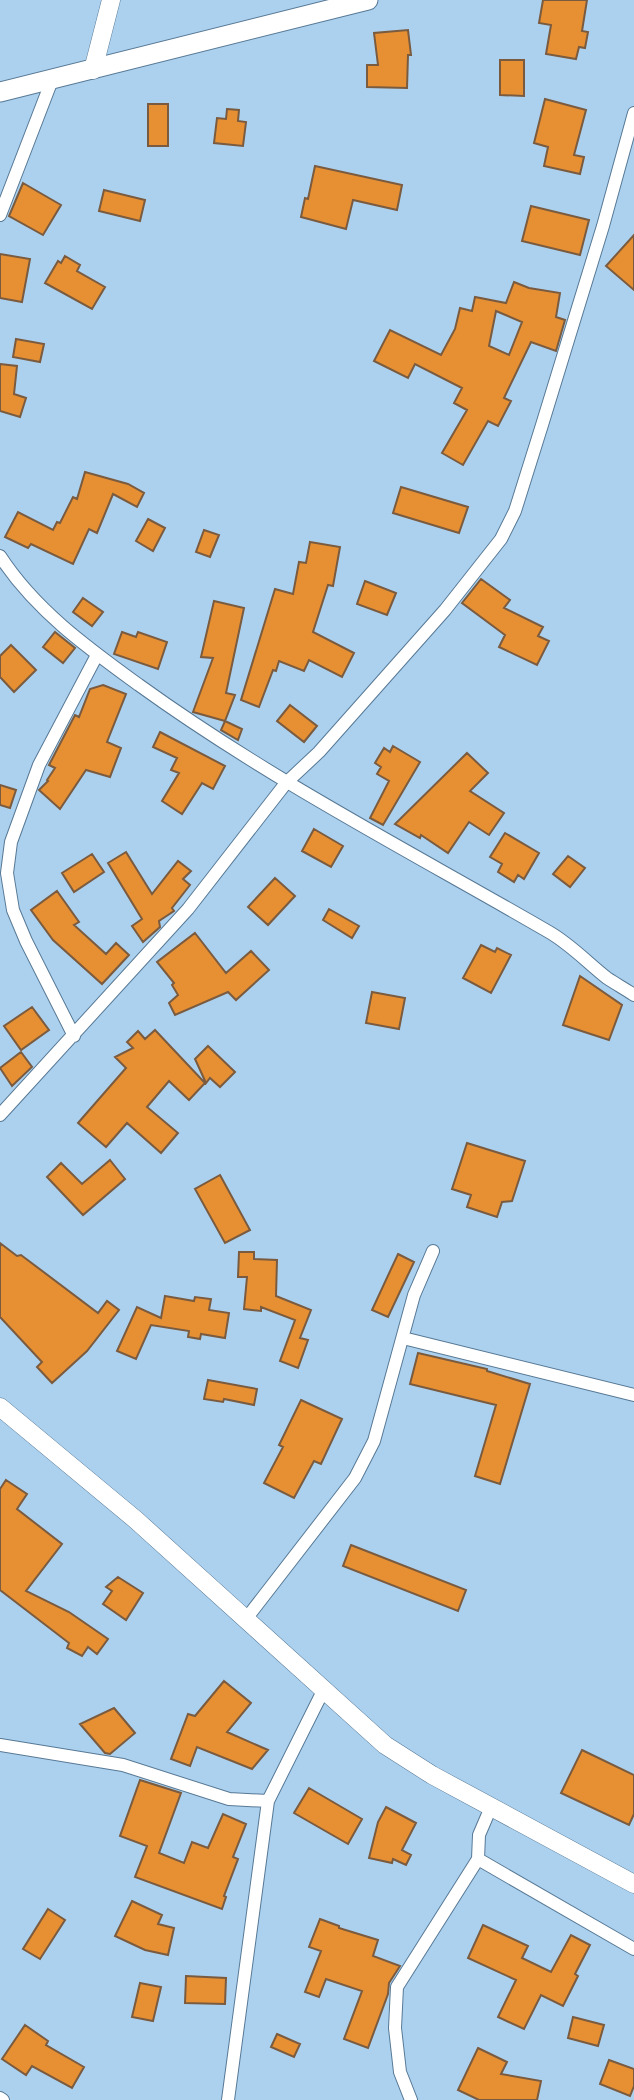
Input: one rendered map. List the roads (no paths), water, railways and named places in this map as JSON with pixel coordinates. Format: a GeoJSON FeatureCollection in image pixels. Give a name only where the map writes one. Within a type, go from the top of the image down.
{"type":"FeatureCollection","features":[{"type":"Feature","properties":{"kind":"main road"},"geometry":{"type":"LineString","coordinates":[[93,70],[111,0]]}},
{"type":"Feature","properties":{"kind":"main road"},"geometry":{"type":"LineString","coordinates":[[0,92],[368,0]]}},
{"type":"Feature","properties":{"kind":"main road"},"geometry":{"type":"LineString","coordinates":[[0,1406],[136,1520],[385,1745],[432,1775],[634,1884]]}},
{"type":"Feature","properties":{"kind":"street"},"geometry":{"type":"LineString","coordinates":[[0,215],[52,80]]}},
{"type":"Feature","properties":{"kind":"street"},"geometry":{"type":"LineString","coordinates":[[0,1115],[188,909],[286,783],[319,752],[437,620],[500,539],[515,511],[603,226],[634,113]]}},
{"type":"Feature","properties":{"kind":"street"},"geometry":{"type":"LineString","coordinates":[[0,556],[15,579],[37,603],[97,655],[190,723],[286,783],[558,937],[608,979],[634,995]]}},
{"type":"Feature","properties":{"kind":"street"},"geometry":{"type":"LineString","coordinates":[[74,1036],[13,910],[7,873],[11,842],[38,765],[97,655]]}},
{"type":"Feature","properties":{"kind":"street"},"geometry":{"type":"LineString","coordinates":[[246,1619],[355,1478],[374,1441],[414,1295],[433,1251]]}},
{"type":"Feature","properties":{"kind":"street"},"geometry":{"type":"LineString","coordinates":[[403,1338],[634,1395]]}},
{"type":"Feature","properties":{"kind":"street"},"geometry":{"type":"LineString","coordinates":[[228,2100],[268,1801],[323,1691]]}},
{"type":"Feature","properties":{"kind":"street"},"geometry":{"type":"LineString","coordinates":[[0,1745],[123,1765],[229,1800],[268,1801]]}},
{"type":"Feature","properties":{"kind":"street"},"geometry":{"type":"LineString","coordinates":[[411,2100],[400,2072],[396,2039],[397,1987],[478,1859],[480,1835],[491,1807]]}},
{"type":"Feature","properties":{"kind":"street"},"geometry":{"type":"LineString","coordinates":[[478,1859],[634,1949]]}}]}
